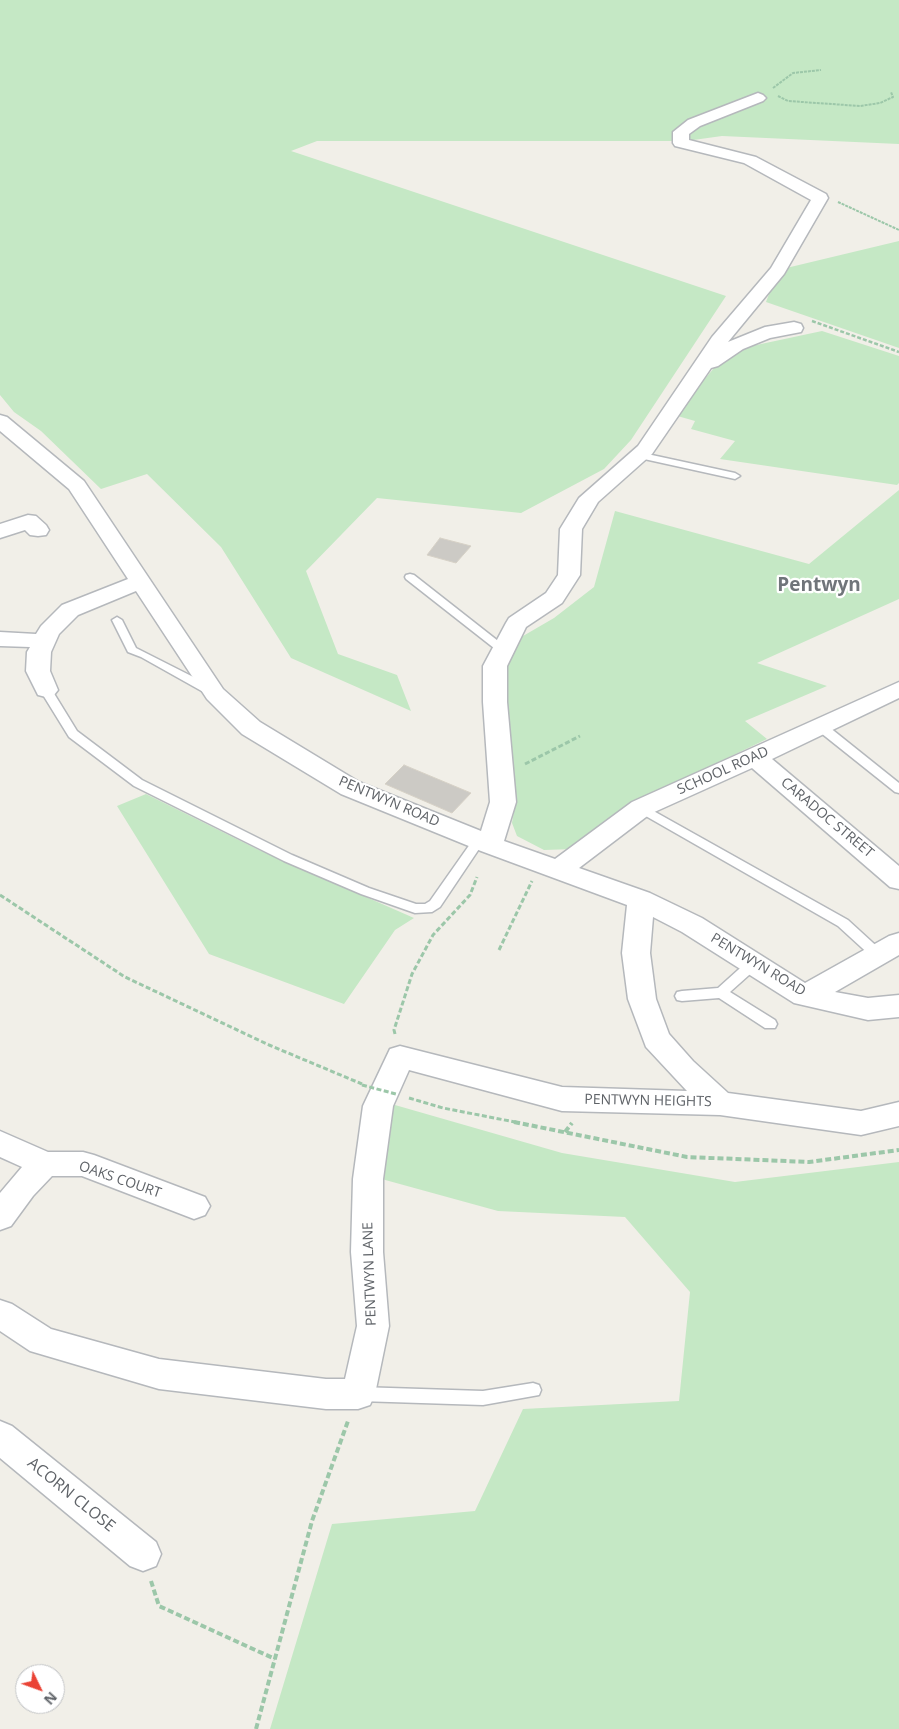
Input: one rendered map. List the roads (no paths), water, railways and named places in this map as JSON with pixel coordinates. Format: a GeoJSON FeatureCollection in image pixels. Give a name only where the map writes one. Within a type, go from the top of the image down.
{"type":"FeatureCollection","features":[{"type":"Feature","properties":{"kind":"street"},"geometry":{"type":"LineString","coordinates":[[485,842],[503,802],[495,702],[495,666],[517,623],[554,598],[569,575],[571,529],[590,498],[645,450],[674,405],[744,308],[778,270],[820,198],[750,160],[681,142],[681,132],[694,123],[762,95]]}},
{"type":"Feature","properties":{"kind":"street"},"geometry":{"type":"LineString","coordinates":[[674,405],[684,402],[711,361],[728,350],[765,333],[800,323]]}},
{"type":"Feature","properties":{"kind":"street","name":"PENTWYN ROAD"},"geometry":{"type":"LineString","coordinates":[[0,421],[77,485],[215,694],[252,728],[350,788],[549,867],[640,900],[692,925],[804,996],[868,1009],[899,1006]]}},
{"type":"Feature","properties":{"kind":"street"},"geometry":{"type":"LineString","coordinates":[[0,532],[28,521],[38,530]]}},
{"type":"Feature","properties":{"kind":"street"},"geometry":{"type":"LineString","coordinates":[[46,690],[38,671],[39,652],[49,631],[70,610],[141,582]]}},
{"type":"Feature","properties":{"kind":"street"},"geometry":{"type":"LineString","coordinates":[[0,639],[44,641]]}},
{"type":"Feature","properties":{"kind":"street","name":"SCHOOL ROAD"},"geometry":{"type":"LineString","coordinates":[[549,867],[642,808],[899,689]]}},
{"type":"Feature","properties":{"kind":"street","name":"CARADOC STREET"},"geometry":{"type":"LineString","coordinates":[[755,757],[899,880]]}},
{"type":"Feature","properties":{"kind":"street"},"geometry":{"type":"LineString","coordinates":[[640,900],[636,954],[642,999],[656,1039],[683,1069],[720,1103]]}},
{"type":"Feature","properties":{"kind":"street"},"geometry":{"type":"LineString","coordinates":[[804,996],[888,949]]}},
{"type":"Feature","properties":{"kind":"street","name":"PENTWYN HEIGHTS"},"geometry":{"type":"LineString","coordinates":[[400,1057],[562,1099],[720,1103],[861,1123],[899,1114]]}},
{"type":"Feature","properties":{"kind":"street","name":"PENTWYN LANE"},"geometry":{"type":"LineString","coordinates":[[358,1394],[373,1326],[368,1252],[368,1179],[378,1106],[400,1057]]}},
{"type":"Feature","properties":{"kind":"street","name":"OAKS COURT"},"geometry":{"type":"LineString","coordinates":[[0,1143],[45,1164],[82,1164],[194,1206]]}},
{"type":"Feature","properties":{"kind":"street"},"geometry":{"type":"LineString","coordinates":[[0,1217],[22,1187],[45,1164]]}},
{"type":"Feature","properties":{"kind":"street"},"geometry":{"type":"LineString","coordinates":[[0,1314],[42,1341],[159,1374],[326,1394],[358,1394]]}},
{"type":"Feature","properties":{"kind":"street","name":"ACORN CLOSE"},"geometry":{"type":"LineString","coordinates":[[0,1436],[143,1554]]}},
{"type":"Feature","properties":{"kind":"lane"},"geometry":{"type":"LineString","coordinates":[[638,455],[735,476]]}},
{"type":"Feature","properties":{"kind":"lane"},"geometry":{"type":"LineString","coordinates":[[410,577],[503,650]]}},
{"type":"Feature","properties":{"kind":"lane"},"geometry":{"type":"LineString","coordinates":[[117,620],[132,650],[145,655],[215,694]]}},
{"type":"Feature","properties":{"kind":"lane"},"geometry":{"type":"LineString","coordinates":[[46,690],[73,734],[138,782],[288,858],[365,891],[415,908],[427,909],[435,904],[485,842]]}},
{"type":"Feature","properties":{"kind":"lane"},"geometry":{"type":"LineString","coordinates":[[820,726],[899,789]]}},
{"type":"Feature","properties":{"kind":"lane"},"geometry":{"type":"LineString","coordinates":[[642,808],[888,949]]}},
{"type":"Feature","properties":{"kind":"lane"},"geometry":{"type":"LineString","coordinates":[[721,993],[753,964]]}},
{"type":"Feature","properties":{"kind":"lane"},"geometry":{"type":"LineString","coordinates":[[682,996],[721,993],[770,1024]]}},
{"type":"Feature","properties":{"kind":"lane"},"geometry":{"type":"LineString","coordinates":[[358,1394],[484,1398],[533,1390]]}},
{"type":"Feature","properties":{"kind":"district","name":"Pentwyn"},"geometry":{"type":"Point","coordinates":[819,586]}}]}
